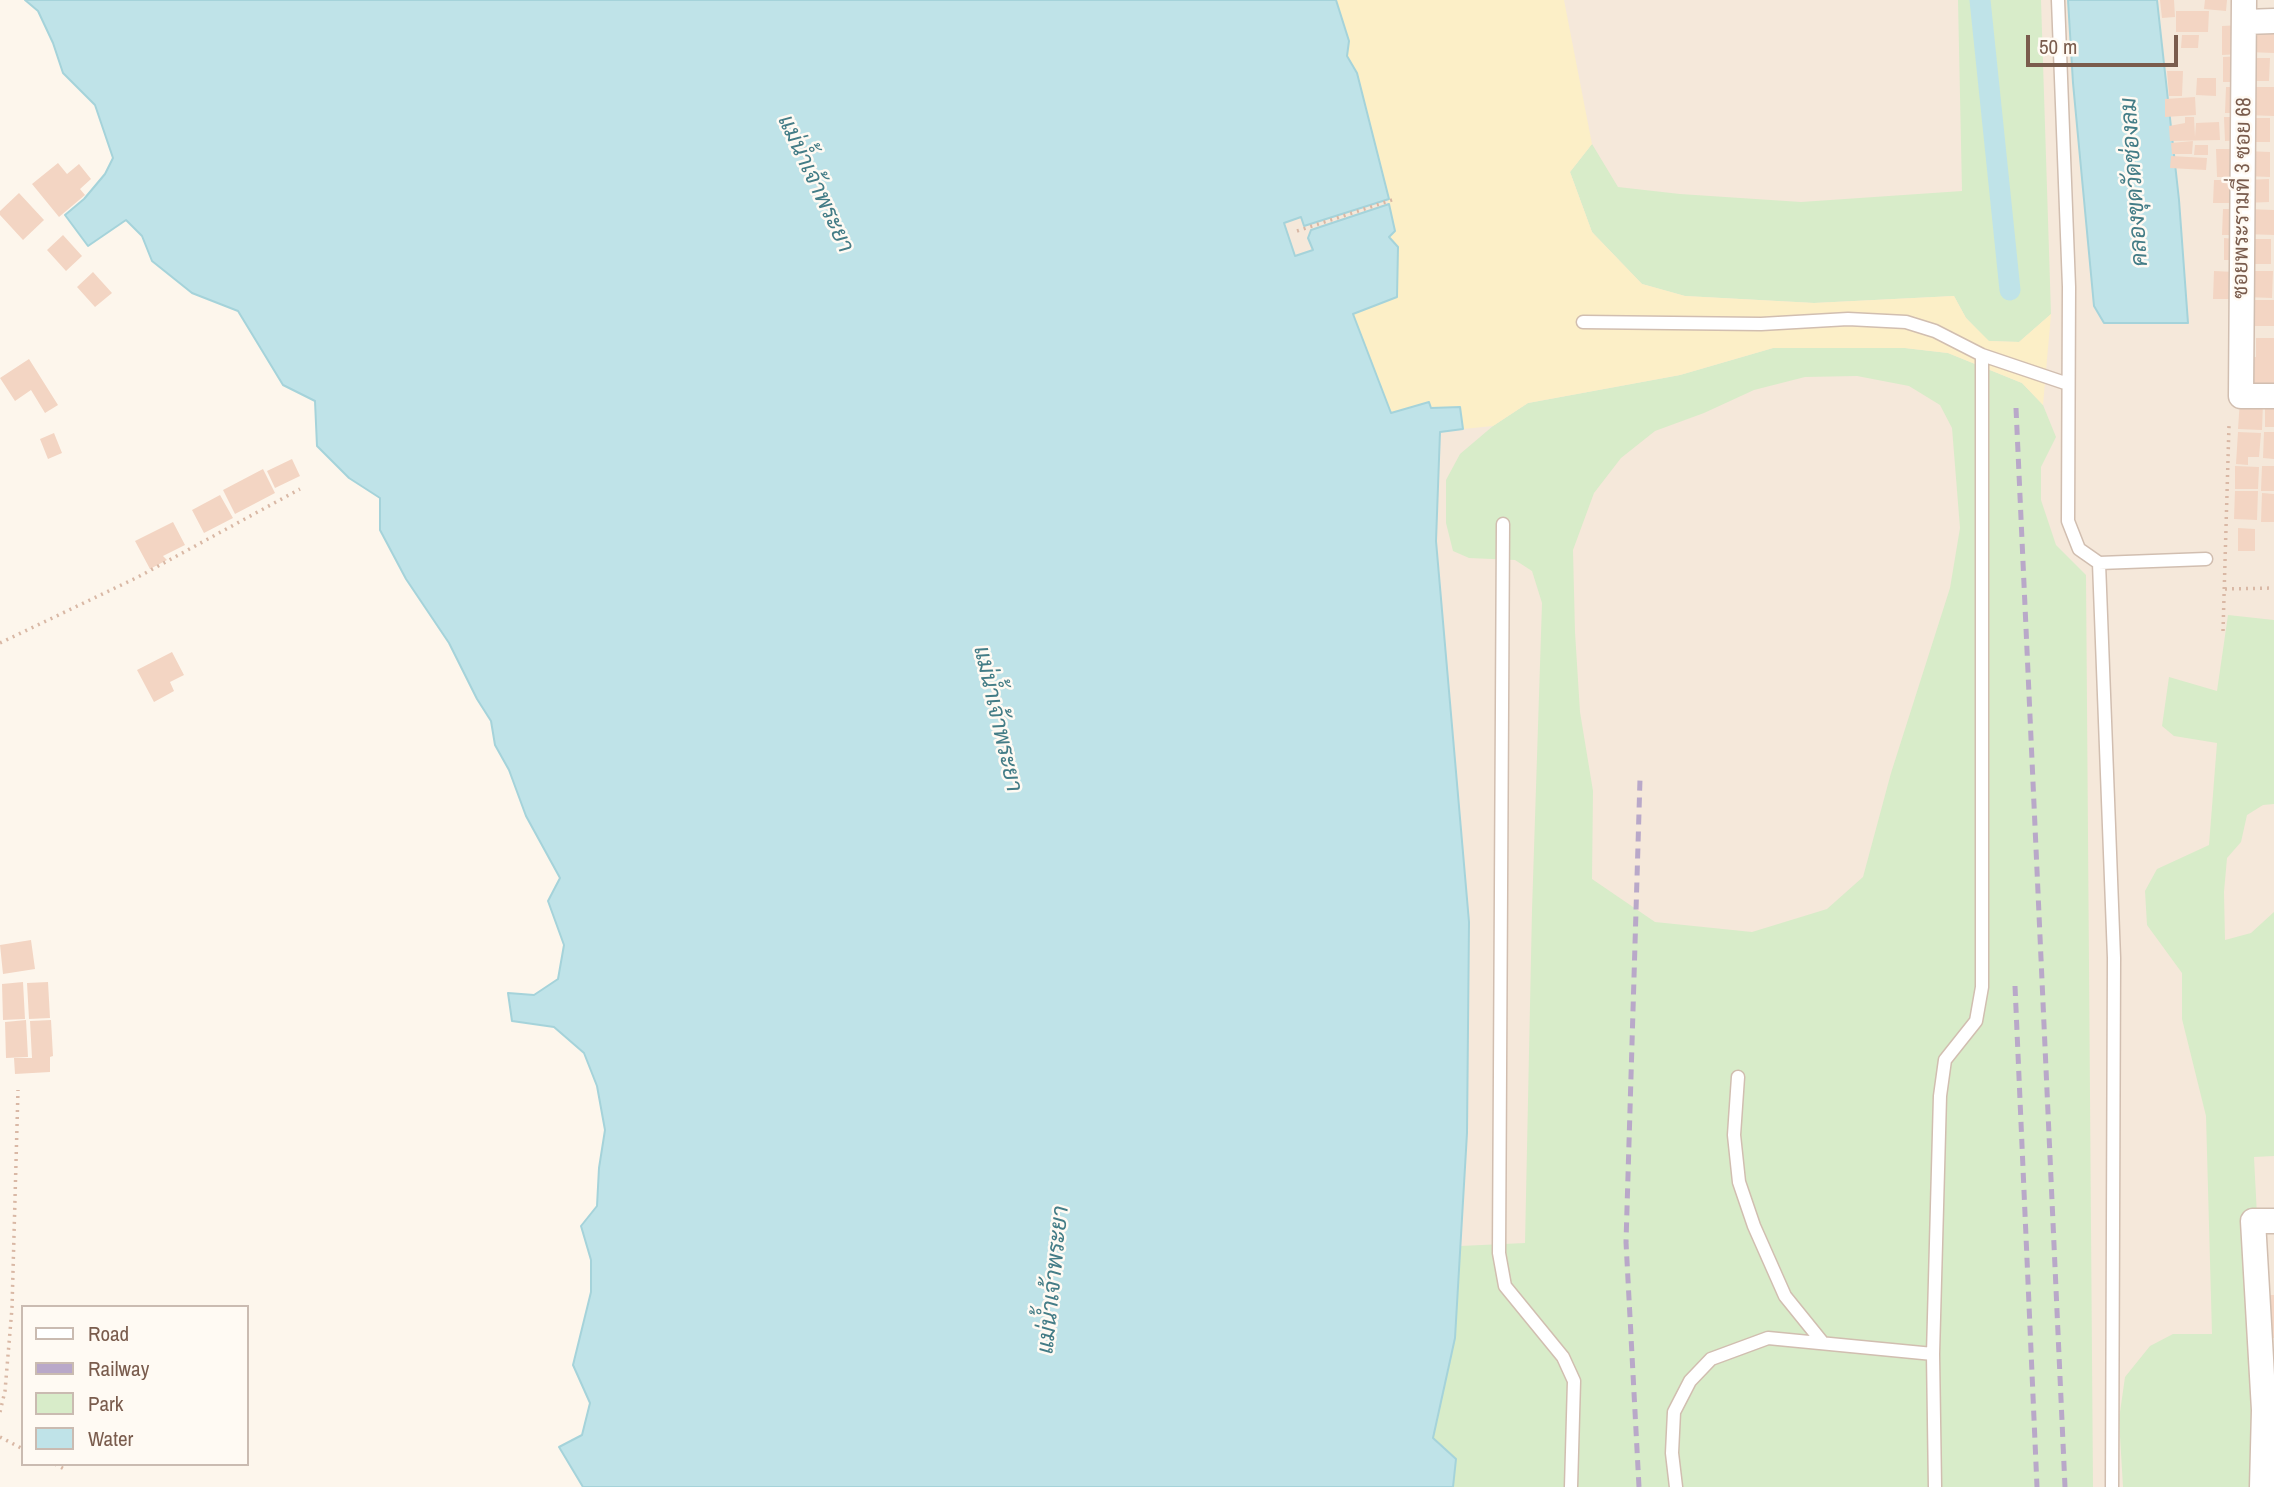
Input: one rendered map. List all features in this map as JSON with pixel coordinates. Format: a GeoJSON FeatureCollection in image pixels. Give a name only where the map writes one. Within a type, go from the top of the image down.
{"type":"FeatureCollection","features":[{"type":"Feature","properties":{"kind":"street"},"geometry":{"type":"LineString","coordinates":[[2244,11],[2274,21]]}},
{"type":"Feature","properties":{"kind":"street","name":"ซอยพระรามที่ 3 ซอย 68"},"geometry":{"type":"LineString","coordinates":[[2244,11],[2241,396],[2274,396]]}},
{"type":"Feature","properties":{"kind":"street"},"geometry":{"type":"LineString","coordinates":[[2266,1474],[2253,1221],[2274,1221]]}},
{"type":"Feature","properties":{"kind":"lane"},"geometry":{"type":"LineString","coordinates":[[2058,0],[2068,287],[2068,521],[2078,549],[2099,563],[2206,559]]}},
{"type":"Feature","properties":{"kind":"lane"},"geometry":{"type":"LineString","coordinates":[[1583,322],[1761,324],[1848,319],[1906,322],[1935,331],[1982,355],[2068,384]]}},
{"type":"Feature","properties":{"kind":"lane"},"geometry":{"type":"LineString","coordinates":[[1935,1487],[1933,1354],[1940,1096],[1945,1060],[1976,1021],[1982,988],[1982,355]]}},
{"type":"Feature","properties":{"kind":"lane"},"geometry":{"type":"LineString","coordinates":[[1503,524],[1499,1253],[1506,1286],[1563,1357],[1574,1381],[1572,1487]]}},
{"type":"Feature","properties":{"kind":"lane"},"geometry":{"type":"LineString","coordinates":[[2099,563],[2115,958],[2112,1487]]}},
{"type":"Feature","properties":{"kind":"lane"},"geometry":{"type":"LineString","coordinates":[[1738,1076],[1734,1135],[1739,1182],[1754,1226],[1784,1296],[1823,1343]]}},
{"type":"Feature","properties":{"kind":"lane"},"geometry":{"type":"LineString","coordinates":[[1676,1487],[1672,1453],[1674,1412],[1690,1381],[1711,1359],[1768,1338],[1933,1354]]}},
{"type":"Feature","properties":{"kind":"path"},"geometry":{"type":"LineString","coordinates":[[1297,231],[1395,200]]}},
{"type":"Feature","properties":{"kind":"path"},"geometry":{"type":"LineString","coordinates":[[2223,631],[2229,425]]}},
{"type":"Feature","properties":{"kind":"path"},"geometry":{"type":"LineString","coordinates":[[0,643],[138,577],[300,489]]}},
{"type":"Feature","properties":{"kind":"path"},"geometry":{"type":"LineString","coordinates":[[2225,589],[2274,588]]}},
{"type":"Feature","properties":{"kind":"path"},"geometry":{"type":"LineString","coordinates":[[0,1412],[5,1391],[12,1308],[18,1090]]}},
{"type":"Feature","properties":{"kind":"path"},"geometry":{"type":"LineString","coordinates":[[0,1437],[21,1447]]}},
{"type":"Feature","properties":{"kind":"path"},"geometry":{"type":"LineString","coordinates":[[59,1466],[66,1469]]}},
{"type":"Feature","properties":{"kind":"shaded area"},"geometry":{"type":"Polygon","coordinates":[[[1336,0],[2068,0],[2073,84],[2094,306],[2179,200],[2157,0],[2274,0],[2274,1487],[1453,1487],[1456,1459],[1455,1338],[1467,1133],[1469,922],[1436,541],[1440,432],[1463,429],[1313,250],[1295,256],[1284,223],[1301,217],[1303,225],[1349,41],[1336,0]]]}},
{"type":"Feature","properties":{"kind":"green space"},"geometry":{"type":"Polygon","coordinates":[[[1958,0],[2041,0],[2051,314],[2019,342],[1988,341],[1966,318],[1954,296],[1814,303],[1685,296],[1642,284],[1592,232],[1570,172],[1592,144],[1618,187],[1801,202],[1962,191],[1958,0]]]}},
{"type":"Feature","properties":{"kind":"green space"},"geometry":{"type":"Polygon","coordinates":[[[1773,348],[1905,348],[1948,353],[2022,383],[2043,405],[2056,437],[2041,467],[2041,500],[2056,545],[2086,575],[2093,1487],[1453,1487],[1456,1459],[1433,1438],[1455,1338],[1460,1246],[1525,1243],[1542,603],[1532,571],[1515,560],[1469,558],[1453,551],[1446,523],[1446,480],[1460,454],[1493,426],[1528,403],[1680,375],[1773,348]],[[1857,376],[1805,377],[1754,390],[1704,413],[1655,431],[1621,458],[1594,493],[1573,550],[1580,712],[1593,791],[1592,879],[1655,922],[1752,932],[1827,909],[1863,877],[1891,773],[1950,588],[1960,528],[1952,428],[1940,405],[1909,386],[1857,376]]]}},
{"type":"Feature","properties":{"kind":"green space"},"geometry":{"type":"Polygon","coordinates":[[[2228,615],[2274,620],[2274,804],[2263,805],[2247,815],[2241,842],[2227,858],[2224,892],[2225,940],[2251,933],[2274,912],[2274,1156],[2254,1157],[2257,1216],[2257,1428],[2252,1487],[2123,1487],[2119,1419],[2125,1377],[2150,1346],[2173,1334],[2212,1334],[2206,1116],[2182,1019],[2182,973],[2147,925],[2145,891],[2157,869],[2209,845],[2217,743],[2174,736],[2162,726],[2169,677],[2217,691],[2228,615]]]}},
{"type":"Feature","properties":{"kind":"sand"},"geometry":{"type":"Polygon","coordinates":[[[1336,0],[1564,0],[1592,144],[1570,172],[1592,232],[1642,284],[1685,296],[1814,303],[1954,296],[1966,318],[1989,341],[2019,342],[2051,314],[2043,405],[2022,383],[1948,353],[1905,348],[1773,348],[1680,375],[1528,403],[1493,426],[1463,429],[1460,407],[1430,408],[1429,403],[1391,413],[1353,314],[1389,237],[1388,199],[1357,73],[1347,56],[1349,41],[1336,0]]]}},
{"type":"Feature","properties":{"kind":"water","name":"แม่น้ำเจ้าพระยา"},"geometry":{"type":"Polygon","coordinates":[[[25,0],[1336,0],[1349,41],[1347,56],[1357,73],[1389,199],[1304,226],[1301,217],[1284,223],[1295,256],[1313,250],[1308,238],[1311,230],[1389,204],[1395,231],[1389,237],[1398,247],[1397,297],[1353,314],[1391,413],[1429,402],[1431,408],[1460,407],[1463,429],[1440,432],[1436,541],[1469,922],[1467,1133],[1455,1338],[1433,1438],[1456,1459],[1453,1487],[583,1487],[559,1447],[582,1435],[590,1403],[573,1365],[591,1292],[591,1260],[581,1226],[597,1206],[605,1130],[597,1086],[584,1053],[554,1027],[512,1021],[508,993],[534,995],[558,979],[564,945],[548,901],[560,878],[526,816],[509,770],[495,745],[491,721],[449,643],[406,579],[380,530],[380,498],[349,478],[317,446],[315,401],[283,385],[238,311],[192,293],[152,261],[142,236],[126,220],[88,246],[65,215],[84,199],[105,174],[113,158],[95,105],[63,73],[38,11],[25,0]]]}},
{"type":"Feature","properties":{"kind":"water","name":"คลองขุดวัดช่องลม"},"geometry":{"type":"Polygon","coordinates":[[[2068,0],[2157,0],[2179,200],[2188,323],[2104,323],[2094,306],[2068,0]]]}},
{"type":"Feature","properties":{"kind":"building"},"geometry":{"type":"Polygon","coordinates":[[[2160,0],[2174,0],[2175,17],[2162,18],[2160,0]]]}},
{"type":"Feature","properties":{"kind":"building"},"geometry":{"type":"Polygon","coordinates":[[[2205,0],[2227,0],[2226,11],[2204,9],[2205,0]]]}},
{"type":"Feature","properties":{"kind":"building"},"geometry":{"type":"Polygon","coordinates":[[[2176,11],[2209,11],[2208,32],[2176,32],[2176,11]]]}},
{"type":"Feature","properties":{"kind":"building"},"geometry":{"type":"Polygon","coordinates":[[[2241,25],[2241,54],[2222,55],[2222,26],[2241,25]]]}},
{"type":"Feature","properties":{"kind":"building"},"geometry":{"type":"Polygon","coordinates":[[[2248,32],[2274,33],[2274,53],[2248,52],[2248,32]]]}},
{"type":"Feature","properties":{"kind":"building"},"geometry":{"type":"Polygon","coordinates":[[[2182,35],[2199,35],[2198,48],[2181,48],[2182,35]]]}},
{"type":"Feature","properties":{"kind":"building"},"geometry":{"type":"Polygon","coordinates":[[[2241,56],[2241,82],[2223,82],[2223,57],[2241,56]]]}},
{"type":"Feature","properties":{"kind":"building"},"geometry":{"type":"Polygon","coordinates":[[[2248,58],[2270,58],[2269,81],[2248,81],[2248,58]]]}},
{"type":"Feature","properties":{"kind":"building"},"geometry":{"type":"Polygon","coordinates":[[[2167,71],[2183,71],[2182,96],[2169,96],[2167,71]]]}},
{"type":"Feature","properties":{"kind":"building"},"geometry":{"type":"Polygon","coordinates":[[[2197,78],[2216,78],[2216,96],[2196,95],[2197,78]]]}},
{"type":"Feature","properties":{"kind":"building"},"geometry":{"type":"Polygon","coordinates":[[[2226,87],[2240,87],[2240,113],[2225,113],[2226,87]]]}},
{"type":"Feature","properties":{"kind":"building"},"geometry":{"type":"Polygon","coordinates":[[[2247,87],[2274,87],[2274,116],[2246,115],[2247,87]]]}},
{"type":"Feature","properties":{"kind":"building"},"geometry":{"type":"Polygon","coordinates":[[[2195,97],[2196,115],[2165,117],[2165,99],[2195,97]]]}},
{"type":"Feature","properties":{"kind":"building"},"geometry":{"type":"Polygon","coordinates":[[[2185,117],[2194,117],[2195,137],[2196,123],[2219,122],[2220,140],[2170,141],[2169,126],[2185,123],[2185,117]]]}},
{"type":"Feature","properties":{"kind":"building"},"geometry":{"type":"Polygon","coordinates":[[[2224,117],[2240,117],[2241,140],[2225,141],[2224,117]]]}},
{"type":"Feature","properties":{"kind":"building"},"geometry":{"type":"Polygon","coordinates":[[[2246,118],[2270,118],[2270,142],[2246,142],[2246,118]]]}},
{"type":"Feature","properties":{"kind":"building"},"geometry":{"type":"Polygon","coordinates":[[[2193,141],[2192,154],[2172,154],[2171,143],[2193,141]]]}},
{"type":"Feature","properties":{"kind":"building"},"geometry":{"type":"Polygon","coordinates":[[[2195,145],[2208,145],[2208,155],[2194,155],[2195,145]]]}},
{"type":"Feature","properties":{"kind":"building"},"geometry":{"type":"Polygon","coordinates":[[[2216,149],[2237,149],[2237,177],[2217,177],[2216,149]]]}},
{"type":"Feature","properties":{"kind":"building"},"geometry":{"type":"Polygon","coordinates":[[[2246,151],[2270,152],[2270,177],[2245,176],[2246,151]]]}},
{"type":"Feature","properties":{"kind":"building"},"geometry":{"type":"Polygon","coordinates":[[[2171,156],[2207,158],[2206,170],[2170,168],[2171,156]]]}},
{"type":"Feature","properties":{"kind":"building"},"geometry":{"type":"Polygon","coordinates":[[[58,163],[67,174],[79,164],[91,179],[80,189],[85,195],[59,217],[32,184],[58,163]]]}},
{"type":"Feature","properties":{"kind":"building"},"geometry":{"type":"Polygon","coordinates":[[[2269,179],[2269,202],[2245,203],[2245,180],[2269,179]]]}},
{"type":"Feature","properties":{"kind":"building"},"geometry":{"type":"Polygon","coordinates":[[[2214,180],[2237,180],[2236,203],[2213,203],[2214,180]]]}},
{"type":"Feature","properties":{"kind":"building"},"geometry":{"type":"Polygon","coordinates":[[[19,193],[44,220],[23,240],[0,215],[0,211],[19,193]]]}},
{"type":"Feature","properties":{"kind":"building"},"geometry":{"type":"Polygon","coordinates":[[[2223,209],[2237,209],[2236,235],[2222,235],[2223,209]]]}},
{"type":"Feature","properties":{"kind":"building"},"geometry":{"type":"Polygon","coordinates":[[[2247,209],[2274,210],[2274,235],[2245,234],[2247,209]]]}},
{"type":"Feature","properties":{"kind":"building"},"geometry":{"type":"Polygon","coordinates":[[[63,235],[82,256],[66,271],[47,250],[63,235]]]}},
{"type":"Feature","properties":{"kind":"building"},"geometry":{"type":"Polygon","coordinates":[[[2224,238],[2235,239],[2235,260],[2224,260],[2224,238]]]}},
{"type":"Feature","properties":{"kind":"building"},"geometry":{"type":"Polygon","coordinates":[[[2244,239],[2271,239],[2271,264],[2244,264],[2244,239]]]}},
{"type":"Feature","properties":{"kind":"building"},"geometry":{"type":"Polygon","coordinates":[[[2214,271],[2235,272],[2234,299],[2213,299],[2214,271]]]}},
{"type":"Feature","properties":{"kind":"building"},"geometry":{"type":"Polygon","coordinates":[[[2247,271],[2273,271],[2272,298],[2246,297],[2247,271]]]}},
{"type":"Feature","properties":{"kind":"building"},"geometry":{"type":"Polygon","coordinates":[[[93,272],[112,293],[95,307],[77,287],[93,272]]]}},
{"type":"Feature","properties":{"kind":"building"},"geometry":{"type":"Polygon","coordinates":[[[2246,300],[2274,300],[2274,326],[2246,326],[2246,300]]]}},
{"type":"Feature","properties":{"kind":"building"},"geometry":{"type":"Polygon","coordinates":[[[2256,338],[2274,338],[2274,387],[2244,386],[2244,358],[2256,357],[2256,338]]]}},
{"type":"Feature","properties":{"kind":"building"},"geometry":{"type":"Polygon","coordinates":[[[29,359],[58,405],[45,413],[31,390],[15,401],[0,378],[29,359]]]}},
{"type":"Feature","properties":{"kind":"building"},"geometry":{"type":"Polygon","coordinates":[[[2240,400],[2263,402],[2262,430],[2238,429],[2240,400]]]}},
{"type":"Feature","properties":{"kind":"building"},"geometry":{"type":"Polygon","coordinates":[[[2265,406],[2274,406],[2274,427],[2265,427],[2265,406]]]}},
{"type":"Feature","properties":{"kind":"building"},"geometry":{"type":"Polygon","coordinates":[[[2238,432],[2261,433],[2259,457],[2248,457],[2248,465],[2236,464],[2238,432]]]}},
{"type":"Feature","properties":{"kind":"building"},"geometry":{"type":"Polygon","coordinates":[[[2264,432],[2274,432],[2274,459],[2263,458],[2264,432]]]}},
{"type":"Feature","properties":{"kind":"building"},"geometry":{"type":"Polygon","coordinates":[[[54,433],[62,453],[48,459],[40,439],[54,433]]]}},
{"type":"Feature","properties":{"kind":"building"},"geometry":{"type":"Polygon","coordinates":[[[292,459],[300,476],[275,488],[267,471],[292,459]]]}},
{"type":"Feature","properties":{"kind":"building"},"geometry":{"type":"Polygon","coordinates":[[[2235,466],[2259,467],[2258,489],[2235,489],[2235,466]]]}},
{"type":"Feature","properties":{"kind":"building"},"geometry":{"type":"Polygon","coordinates":[[[2262,466],[2274,466],[2274,491],[2261,491],[2262,466]]]}},
{"type":"Feature","properties":{"kind":"building"},"geometry":{"type":"Polygon","coordinates":[[[263,469],[275,493],[235,514],[223,490],[263,469]]]}},
{"type":"Feature","properties":{"kind":"building"},"geometry":{"type":"Polygon","coordinates":[[[2235,491],[2258,491],[2257,520],[2234,519],[2235,491]]]}},
{"type":"Feature","properties":{"kind":"building"},"geometry":{"type":"Polygon","coordinates":[[[2262,493],[2274,494],[2274,522],[2261,522],[2262,493]]]}},
{"type":"Feature","properties":{"kind":"building"},"geometry":{"type":"Polygon","coordinates":[[[220,495],[233,518],[204,533],[192,510],[220,495]]]}},
{"type":"Feature","properties":{"kind":"building"},"geometry":{"type":"Polygon","coordinates":[[[173,522],[185,545],[163,556],[167,560],[150,569],[135,541],[173,522]]]}},
{"type":"Feature","properties":{"kind":"building"},"geometry":{"type":"Polygon","coordinates":[[[2238,528],[2255,529],[2255,551],[2238,551],[2238,528]]]}},
{"type":"Feature","properties":{"kind":"building"},"geometry":{"type":"Polygon","coordinates":[[[172,652],[184,675],[170,682],[174,691],[154,702],[137,670],[172,652]]]}},
{"type":"Feature","properties":{"kind":"building"},"geometry":{"type":"Polygon","coordinates":[[[31,940],[35,969],[3,974],[0,945],[31,940]]]}},
{"type":"Feature","properties":{"kind":"building"},"geometry":{"type":"Polygon","coordinates":[[[23,982],[25,1019],[3,1020],[2,984],[23,982]]]}},
{"type":"Feature","properties":{"kind":"building"},"geometry":{"type":"Polygon","coordinates":[[[48,982],[50,1018],[29,1019],[27,983],[48,982]]]}},
{"type":"Feature","properties":{"kind":"building"},"geometry":{"type":"Polygon","coordinates":[[[26,1020],[28,1057],[6,1058],[5,1022],[26,1020]]]}},
{"type":"Feature","properties":{"kind":"building"},"geometry":{"type":"Polygon","coordinates":[[[51,1020],[53,1056],[50,1057],[50,1072],[15,1074],[14,1058],[32,1058],[30,1021],[51,1020]]]}},
{"type":"Feature","properties":{"kind":"building"},"geometry":{"type":"Polygon","coordinates":[[[2268,1295],[2274,1295],[2274,1338],[2269,1338],[2268,1295]]]}},
{"type":"Feature","properties":{"kind":"waterway"},"geometry":{"type":"LineString","coordinates":[[1980,0],[2010,290]]}},
{"type":"Feature","properties":{"kind":"railway"},"geometry":{"type":"LineString","coordinates":[[2016,408],[2065,1487]]}},
{"type":"Feature","properties":{"kind":"railway"},"geometry":{"type":"LineString","coordinates":[[1639,1487],[1626,1242],[1640,779]]}},
{"type":"Feature","properties":{"kind":"railway"},"geometry":{"type":"LineString","coordinates":[[2015,986],[2037,1487]]}}]}
